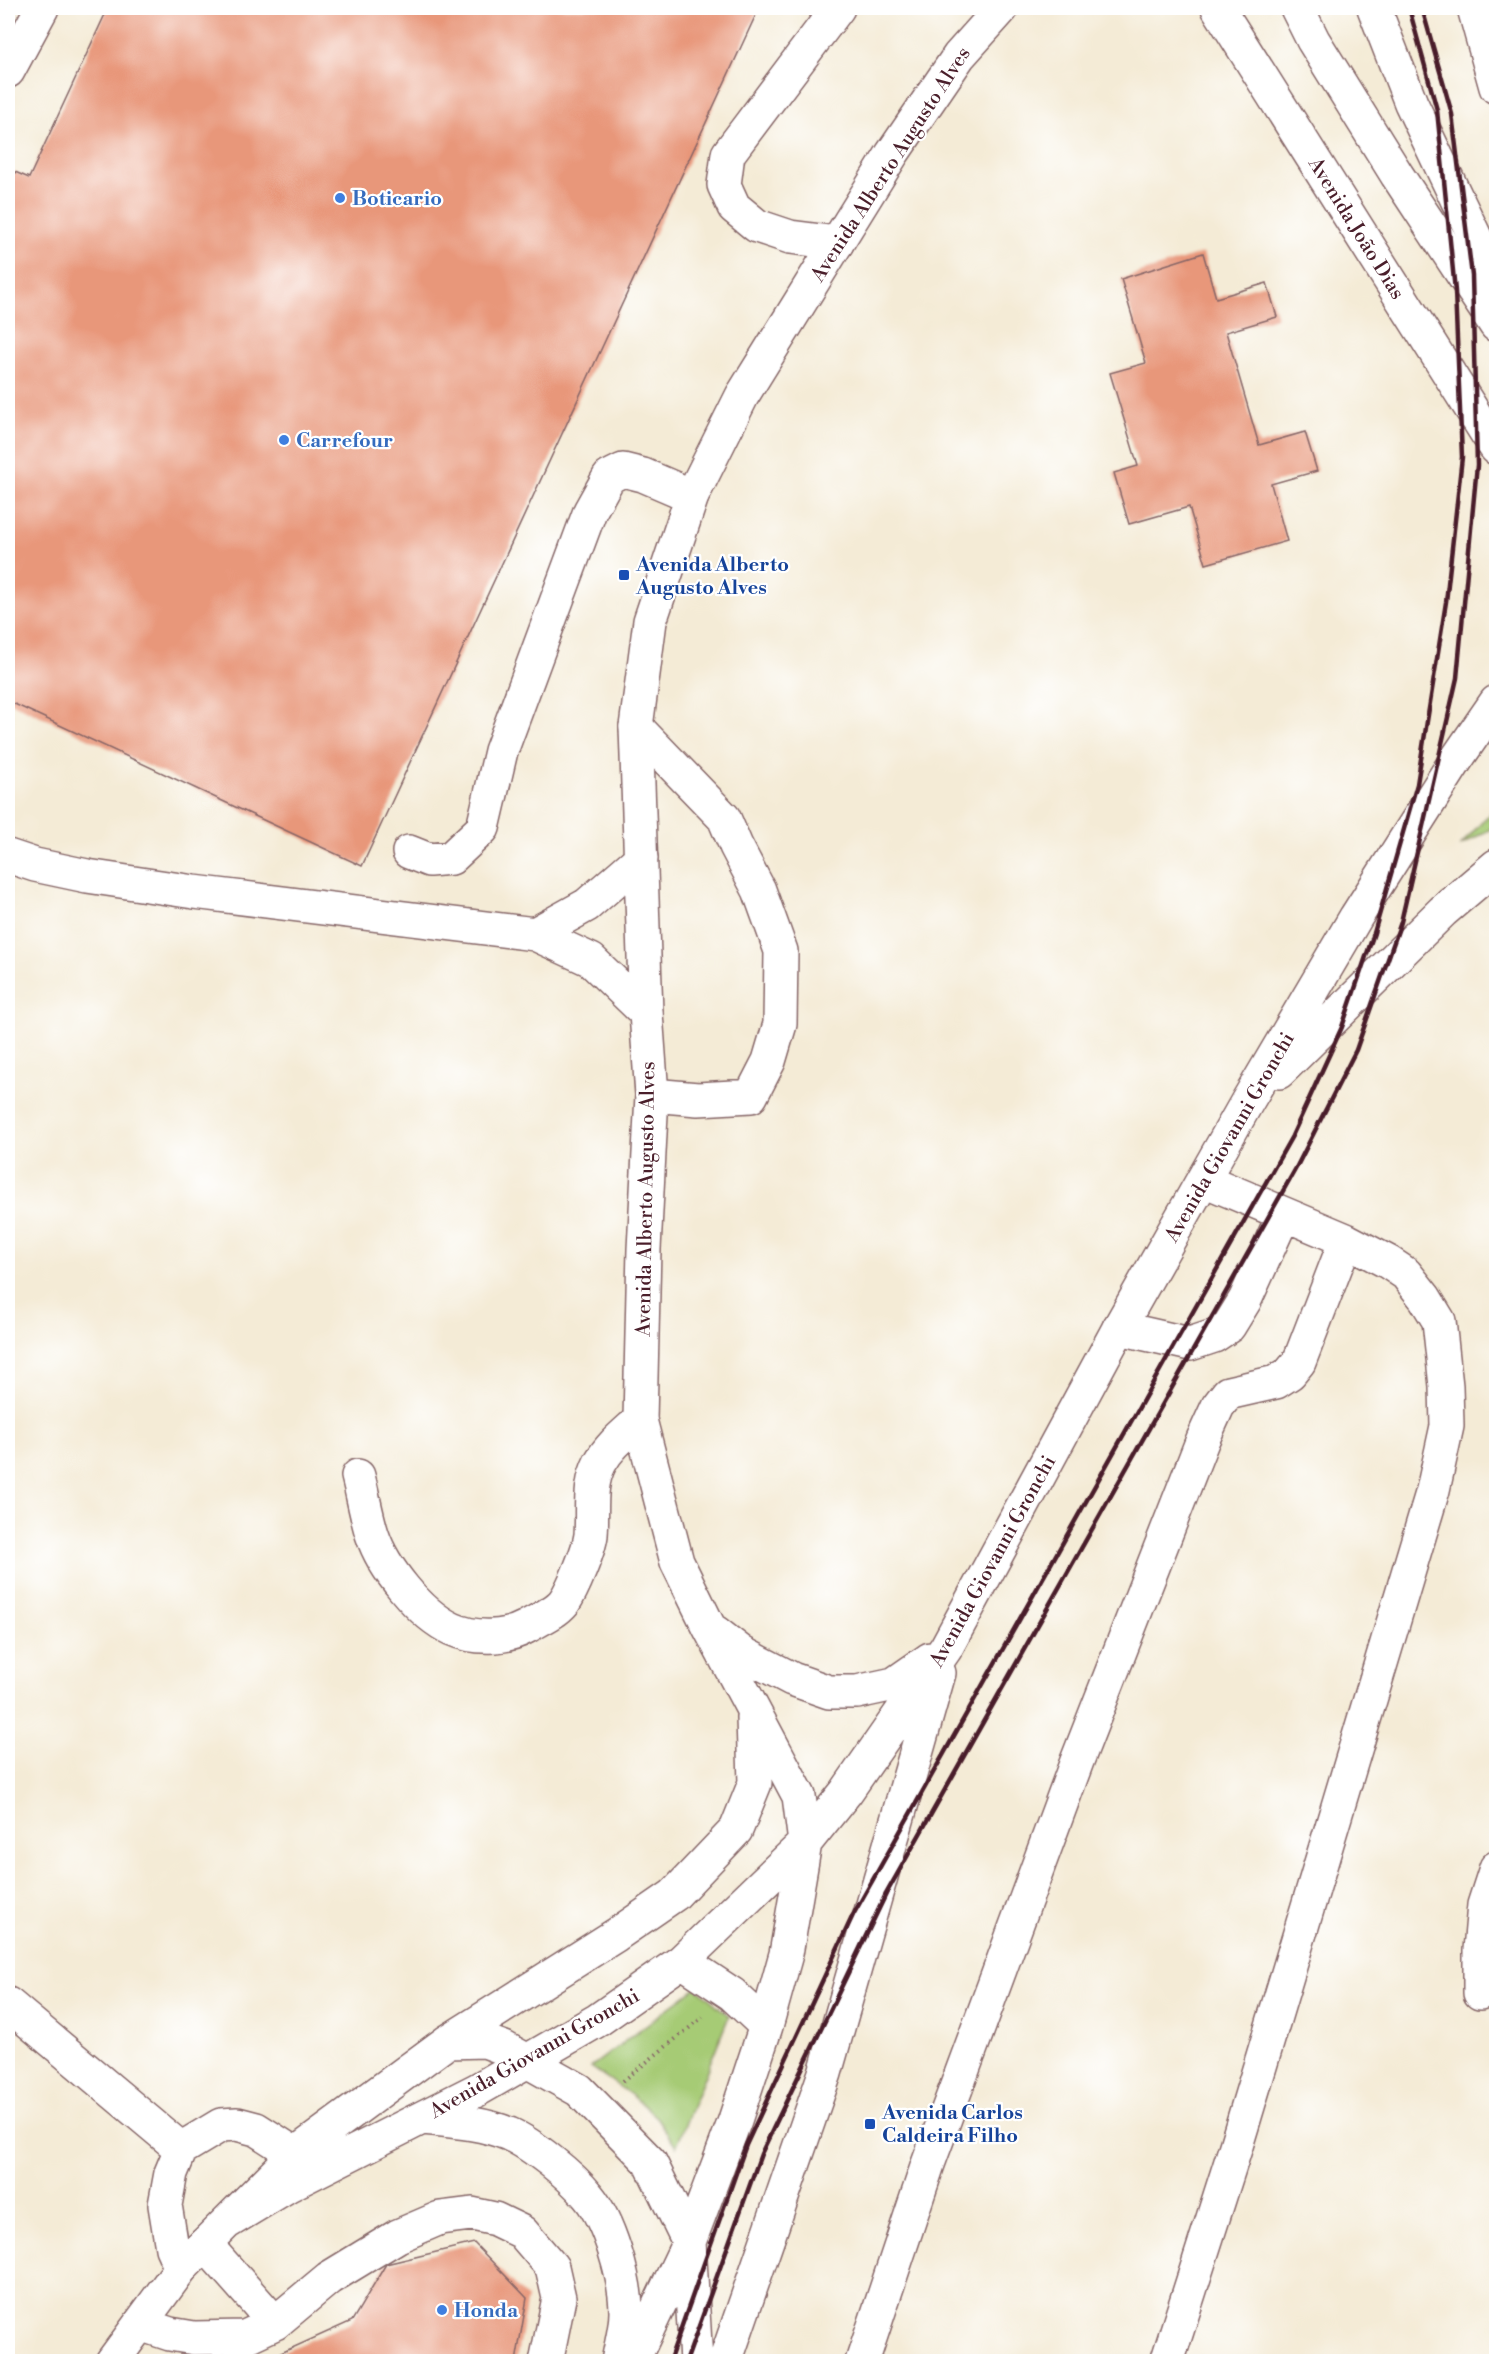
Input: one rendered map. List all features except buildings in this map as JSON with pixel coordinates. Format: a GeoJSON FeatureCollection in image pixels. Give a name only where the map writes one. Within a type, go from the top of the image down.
{"type":"FeatureCollection","features":[{"type":"Feature","properties":{"kind":"main road"},"geometry":{"type":"LineString","coordinates":[[8,70],[42,8]]}},
{"type":"Feature","properties":{"kind":"main road"},"geometry":{"type":"LineString","coordinates":[[837,243],[790,237],[757,226],[734,207],[724,185],[728,154],[838,8]]}},
{"type":"Feature","properties":{"kind":"main road"},"geometry":{"type":"LineString","coordinates":[[974,39],[984,8]]}},
{"type":"Feature","properties":{"kind":"main road","name":"Avenida Alberto Augusto Alves"},"geometry":{"type":"LineString","coordinates":[[805,1843],[799,1796],[677,1562],[640,1420],[644,1249],[652,1095],[646,1013],[636,727],[650,621],[692,496],[742,396],[892,154],[959,56],[1002,8]]}},
{"type":"Feature","properties":{"kind":"main road","name":"Avenida João Dias"},"geometry":{"type":"LineString","coordinates":[[1218,8],[1497,448]]}},
{"type":"Feature","properties":{"kind":"main road"},"geometry":{"type":"LineString","coordinates":[[1297,8],[1312,40],[1397,175],[1497,324]]}},
{"type":"Feature","properties":{"kind":"main road"},"geometry":{"type":"LineString","coordinates":[[1374,8],[1411,104],[1497,280]]}},
{"type":"Feature","properties":{"kind":"main road"},"geometry":{"type":"LineString","coordinates":[[1474,8],[1491,55],[1497,87]]}},
{"type":"Feature","properties":{"kind":"main road"},"geometry":{"type":"LineString","coordinates":[[409,852],[429,860],[451,858],[483,828],[501,752],[590,510],[609,477],[623,470],[643,475],[692,496]]}},
{"type":"Feature","properties":{"kind":"main road","name":"Avenida Giovanni Gronchi"},"geometry":{"type":"LineString","coordinates":[[229,2221],[288,2186],[424,2118],[528,2061],[598,2019],[682,1961],[805,1843],[846,1792],[946,1648],[1119,1328],[1247,1102],[1356,917],[1456,760],[1497,702]]}},
{"type":"Feature","properties":{"kind":"main road"},"geometry":{"type":"LineString","coordinates":[[636,727],[724,818],[735,846],[759,890],[781,951],[780,1024],[769,1061],[751,1096],[698,1100],[652,1095]]}},
{"type":"Feature","properties":{"kind":"main road"},"geometry":{"type":"LineString","coordinates":[[8,856],[35,865],[87,876],[194,892],[535,934],[591,960],[646,1013]]}},
{"type":"Feature","properties":{"kind":"main road"},"geometry":{"type":"LineString","coordinates":[[535,934],[587,905],[641,858]]}},
{"type":"Feature","properties":{"kind":"main road"},"geometry":{"type":"LineString","coordinates":[[1247,1102],[1443,911],[1497,866]]}},
{"type":"Feature","properties":{"kind":"main road"},"geometry":{"type":"LineString","coordinates":[[1167,2361],[1236,2146],[1433,1490],[1446,1426],[1446,1386],[1439,1322],[1425,1298],[1406,1274],[1346,1240],[1204,1180]]}},
{"type":"Feature","properties":{"kind":"main road"},"geometry":{"type":"LineString","coordinates":[[1119,1328],[1190,1344],[1214,1336],[1229,1326],[1245,1300],[1284,1214]]}},
{"type":"Feature","properties":{"kind":"main road"},"geometry":{"type":"LineString","coordinates":[[862,2361],[945,2120],[1077,1761],[1203,1439],[1218,1406],[1228,1393],[1276,1382],[1290,1373],[1299,1362],[1346,1240]]}},
{"type":"Feature","properties":{"kind":"main road"},"geometry":{"type":"LineString","coordinates":[[358,1476],[372,1535],[390,1569],[416,1602],[440,1623],[466,1635],[512,1635],[547,1615],[564,1602],[585,1557],[591,1536],[591,1494],[599,1465],[612,1445],[640,1420]]}},
{"type":"Feature","properties":{"kind":"main road"},"geometry":{"type":"LineString","coordinates":[[709,1627],[742,1653],[792,1678],[829,1692],[857,1692],[894,1684],[946,1648]]}},
{"type":"Feature","properties":{"kind":"main road"},"geometry":{"type":"LineString","coordinates":[[726,2361],[825,2073],[946,1648]]}},
{"type":"Feature","properties":{"kind":"main road","name":"Avenida Giovanni Gronchi"},"geometry":{"type":"LineString","coordinates":[[112,2361],[181,2268],[295,2154],[447,2042],[616,1935],[674,1895],[736,1830],[755,1783],[753,1709]]}},
{"type":"Feature","properties":{"kind":"main road"},"geometry":{"type":"LineString","coordinates":[[632,2361],[689,2242],[735,2120],[766,2026],[786,1954],[805,1843]]}},
{"type":"Feature","properties":{"kind":"main road"},"geometry":{"type":"LineString","coordinates":[[1480,1993],[1480,1950],[1484,1905],[1497,1868]]}},
{"type":"Feature","properties":{"kind":"main road"},"geometry":{"type":"LineString","coordinates":[[682,1961],[732,1994],[766,2026]]}},
{"type":"Feature","properties":{"kind":"main road"},"geometry":{"type":"LineString","coordinates":[[8,2004],[181,2149]]}},
{"type":"Feature","properties":{"kind":"main road"},"geometry":{"type":"LineString","coordinates":[[447,2042],[485,2041],[504,2048],[579,2090],[650,2162],[689,2242],[696,2361]]}},
{"type":"Feature","properties":{"kind":"main road"},"geometry":{"type":"LineString","coordinates":[[424,2118],[466,2122],[510,2134],[549,2159],[589,2196],[609,2234],[619,2264],[626,2311],[618,2361]]}},
{"type":"Feature","properties":{"kind":"main road"},"geometry":{"type":"LineString","coordinates":[[181,2268],[172,2248],[165,2205],[171,2173],[181,2149],[221,2125],[237,2124],[256,2129],[295,2154]]}},
{"type":"Feature","properties":{"kind":"main road"},"geometry":{"type":"LineString","coordinates":[[140,2324],[170,2334],[194,2338],[245,2337],[275,2323],[329,2278],[398,2236],[440,2218],[472,2214],[495,2219],[522,2232],[552,2267],[559,2298],[546,2361]]}},
{"type":"Feature","properties":{"kind":"main road"},"geometry":{"type":"LineString","coordinates":[[205,2244],[275,2323]]}},
{"type":"Feature","properties":{"kind":"path"},"geometry":{"type":"LineString","coordinates":[[623,2081],[711,2010]]}},
{"type":"Feature","properties":{"kind":"green space"},"geometry":{"type":"Polygon","coordinates":[[[1496,807],[1496,826],[1460,846],[1496,807]]]}},
{"type":"Feature","properties":{"kind":"green space"},"geometry":{"type":"Polygon","coordinates":[[[696,1987],[729,2016],[676,2147],[657,2118],[634,2097],[591,2067],[696,1987]]]}},
{"type":"Feature","properties":{"kind":"railway"},"geometry":{"type":"LineString","coordinates":[[669,2362],[746,2145],[853,1915],[1292,1136],[1342,1027],[1374,933],[1417,784],[1446,602],[1462,457],[1455,291],[1437,110],[1409,8]]}},
{"type":"Feature","properties":{"kind":"railway"},"geometry":{"type":"LineString","coordinates":[[686,2362],[761,2154],[886,1894],[1296,1168],[1356,1050],[1401,922],[1457,678],[1477,465],[1472,276],[1452,114],[1422,8]]}},
{"type":"Feature","properties":{"kind":"place","name":"Boticario"},"geometry":{"type":"Point","coordinates":[340,198]}},
{"type":"Feature","properties":{"kind":"place","name":"Carrefour"},"geometry":{"type":"Point","coordinates":[284,440]}},
{"type":"Feature","properties":{"kind":"place","name":"Avenida Alberto Augusto Alves"},"geometry":{"type":"Point","coordinates":[624,575]}},
{"type":"Feature","properties":{"kind":"place","name":"Avenida Carlos Caldeira Filho"},"geometry":{"type":"Point","coordinates":[870,2124]}},
{"type":"Feature","properties":{"kind":"place","name":"Honda"},"geometry":{"type":"Point","coordinates":[442,2310]}}]}
